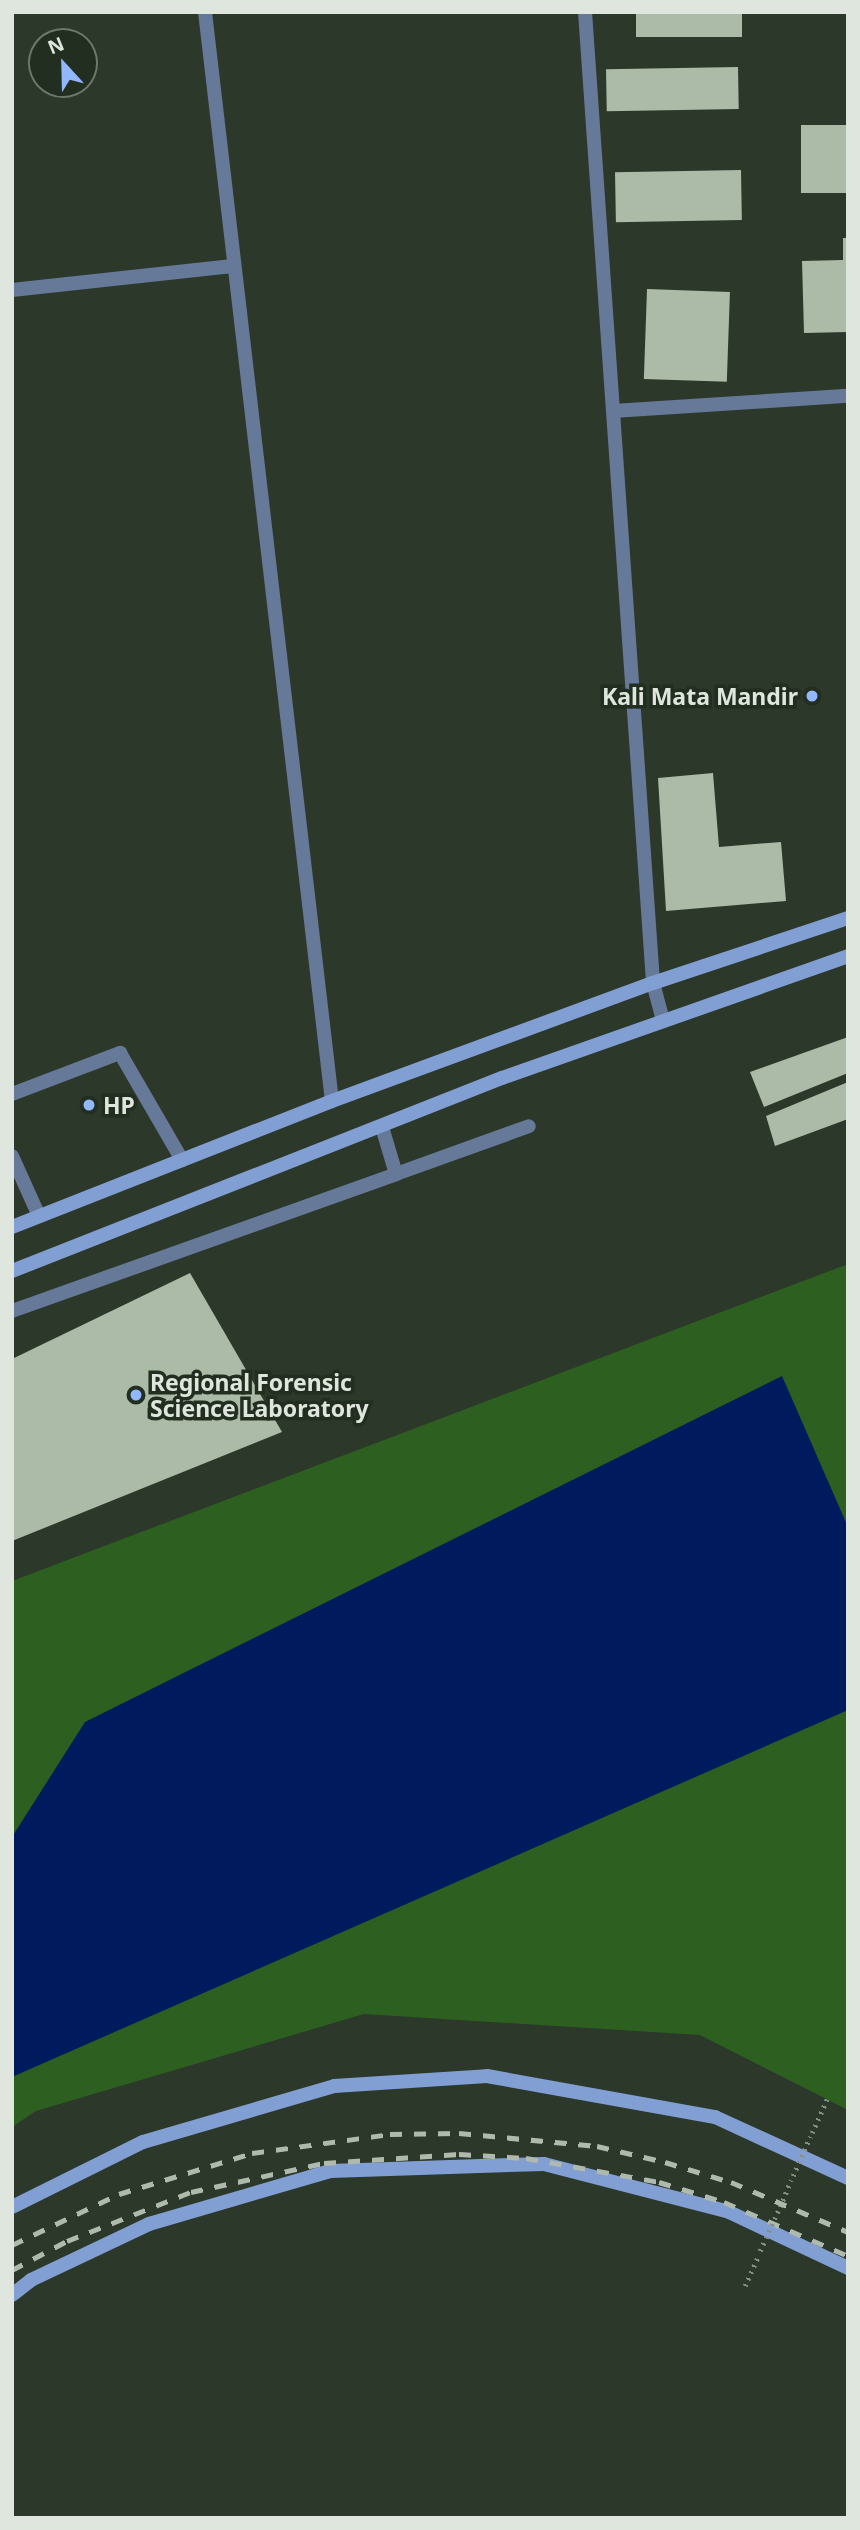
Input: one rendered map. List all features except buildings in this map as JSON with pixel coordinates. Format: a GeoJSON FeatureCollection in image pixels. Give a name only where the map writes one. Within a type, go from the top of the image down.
{"type":"FeatureCollection","features":[{"type":"Feature","properties":{"kind":"main road"},"geometry":{"type":"LineString","coordinates":[[12,1227],[331,1101],[653,983],[848,918]]}},
{"type":"Feature","properties":{"kind":"main road"},"geometry":{"type":"LineString","coordinates":[[12,1271],[382,1126],[663,1020],[848,956]]}},
{"type":"Feature","properties":{"kind":"main road"},"geometry":{"type":"LineString","coordinates":[[12,2207],[143,2142],[334,2086],[487,2077],[715,2117],[848,2178]]}},
{"type":"Feature","properties":{"kind":"main road"},"geometry":{"type":"LineString","coordinates":[[12,2295],[31,2280],[149,2224],[330,2171],[544,2164],[729,2212],[848,2268]]}},
{"type":"Feature","properties":{"kind":"street"},"geometry":{"type":"LineString","coordinates":[[205,12],[331,1101]]}},
{"type":"Feature","properties":{"kind":"street"},"geometry":{"type":"LineString","coordinates":[[585,12],[653,983],[663,1020]]}},
{"type":"Feature","properties":{"kind":"street"},"geometry":{"type":"LineString","coordinates":[[12,290],[233,266]]}},
{"type":"Feature","properties":{"kind":"street"},"geometry":{"type":"LineString","coordinates":[[613,411],[848,396]]}},
{"type":"Feature","properties":{"kind":"street"},"geometry":{"type":"LineString","coordinates":[[12,1094],[120,1054],[182,1160]]}},
{"type":"Feature","properties":{"kind":"street"},"geometry":{"type":"LineString","coordinates":[[382,1126],[396,1174]]}},
{"type":"Feature","properties":{"kind":"street"},"geometry":{"type":"LineString","coordinates":[[12,1311],[529,1126]]}},
{"type":"Feature","properties":{"kind":"street"},"geometry":{"type":"LineString","coordinates":[[12,1156],[39,1216]]}},
{"type":"Feature","properties":{"kind":"path"},"geometry":{"type":"LineString","coordinates":[[745,2286],[827,2099]]}},
{"type":"Feature","properties":{"kind":"green space"},"geometry":{"type":"Polygon","coordinates":[[[848,1264],[848,2110],[700,2035],[364,2014],[36,2111],[12,2127],[12,1581],[848,1264]]]}},
{"type":"Feature","properties":{"kind":"shaded area"},"geometry":{"type":"Polygon","coordinates":[[[782,1376],[848,1527],[848,1710],[12,2077],[12,1837],[85,1722],[782,1376]]]}},
{"type":"Feature","properties":{"kind":"railway"},"geometry":{"type":"LineString","coordinates":[[12,2245],[119,2194],[252,2153],[390,2134],[459,2133],[597,2146],[665,2162],[731,2182],[848,2232]]}},
{"type":"Feature","properties":{"kind":"railway"},"geometry":{"type":"LineString","coordinates":[[12,2270],[67,2241],[191,2192],[324,2163],[459,2154],[526,2158],[659,2182],[724,2202],[848,2256]]}},
{"type":"Feature","properties":{"kind":"place","name":"Kali Mata Mandir"},"geometry":{"type":"Point","coordinates":[812,696]}},
{"type":"Feature","properties":{"kind":"place","name":"HP"},"geometry":{"type":"Point","coordinates":[89,1105]}},
{"type":"Feature","properties":{"kind":"place","name":"Regional Forensic Science Laboratory"},"geometry":{"type":"Point","coordinates":[136,1395]}}]}
